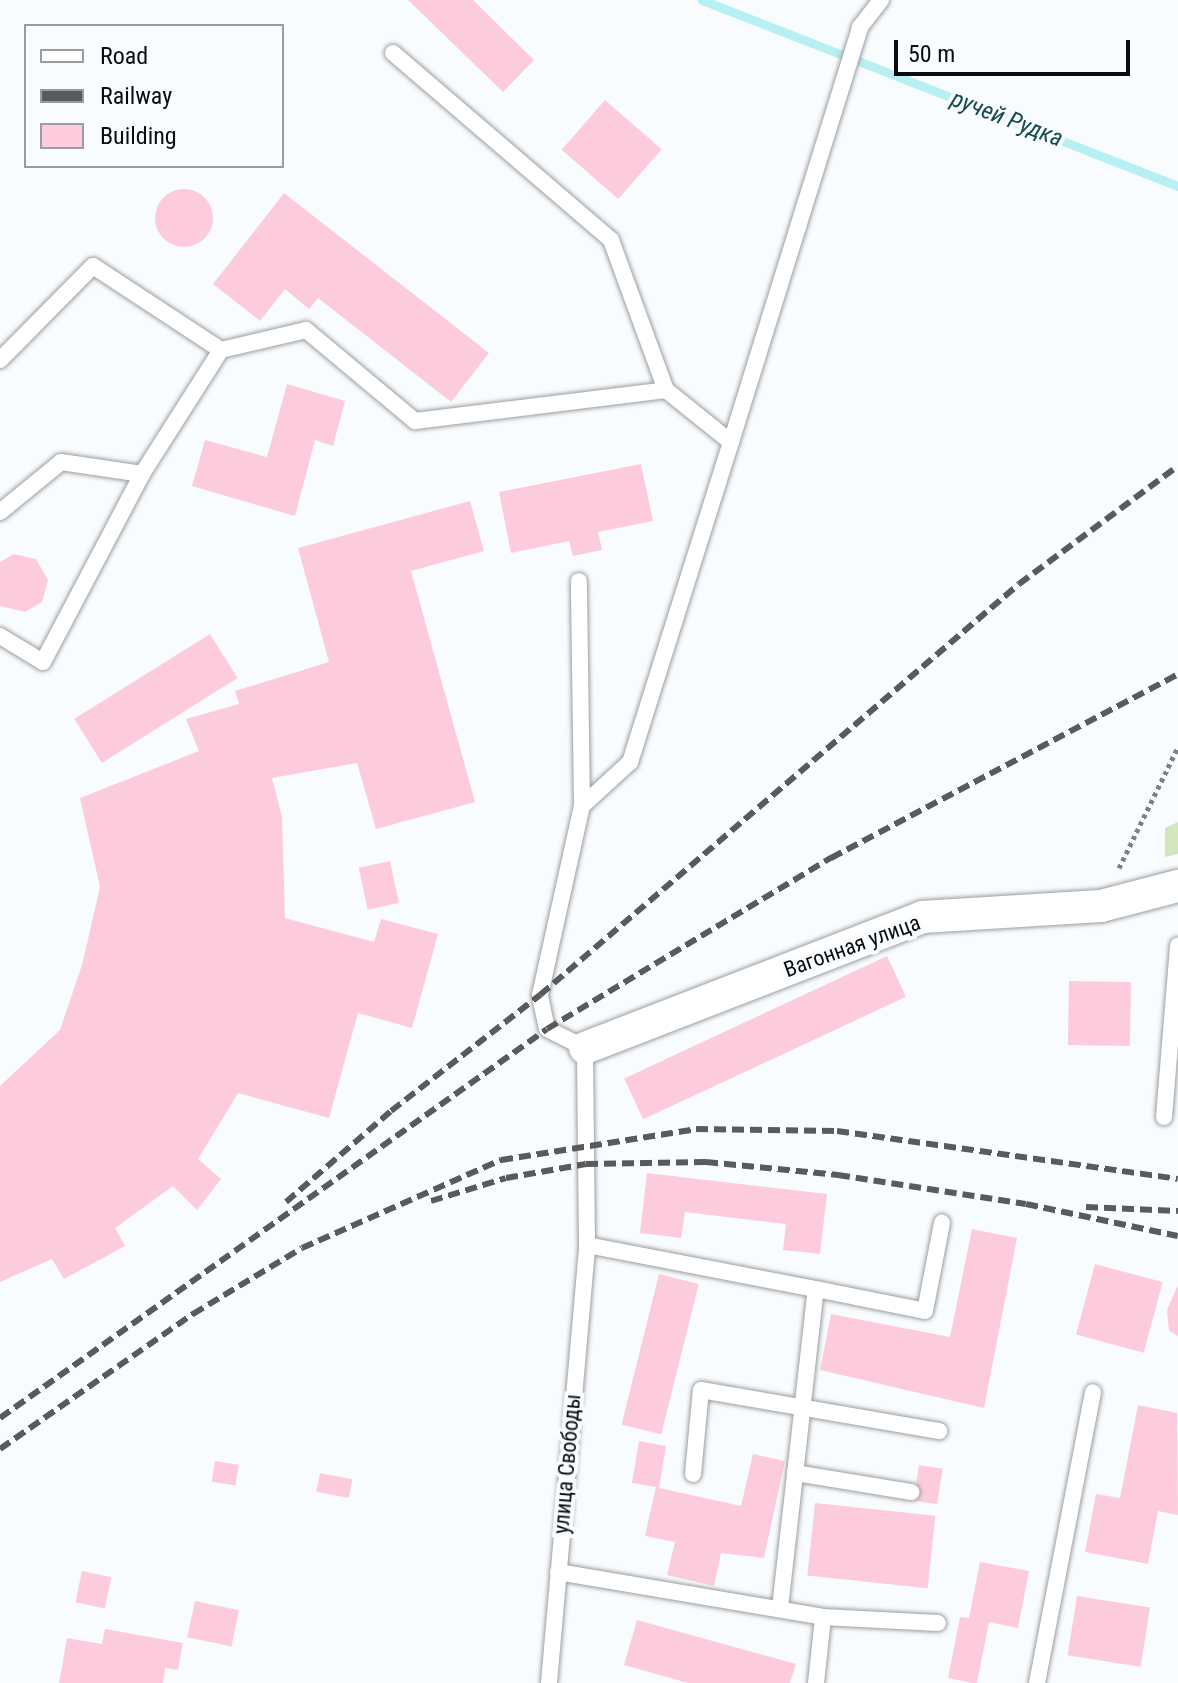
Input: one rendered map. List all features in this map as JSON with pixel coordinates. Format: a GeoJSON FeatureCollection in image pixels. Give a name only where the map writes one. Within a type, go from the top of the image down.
{"type":"FeatureCollection","features":[{"type":"Feature","properties":{"kind":"street","name":"Вагонная улица"},"geometry":{"type":"LineString","coordinates":[[585,1048],[922,917],[1101,906],[1178,886]]}},
{"type":"Feature","properties":{"kind":"lane"},"geometry":{"type":"LineString","coordinates":[[582,806],[630,762],[860,27],[881,0]]}},
{"type":"Feature","properties":{"kind":"lane"},"geometry":{"type":"LineString","coordinates":[[393,53],[611,240],[666,390],[731,442]]}},
{"type":"Feature","properties":{"kind":"lane"},"geometry":{"type":"LineString","coordinates":[[0,360],[93,266],[221,350]]}},
{"type":"Feature","properties":{"kind":"lane"},"geometry":{"type":"LineString","coordinates":[[0,636],[43,662],[142,474],[221,350],[306,330],[415,421],[666,390]]}},
{"type":"Feature","properties":{"kind":"lane"},"geometry":{"type":"LineString","coordinates":[[0,512],[61,462],[142,474]]}},
{"type":"Feature","properties":{"kind":"lane"},"geometry":{"type":"LineString","coordinates":[[579,581],[582,806],[540,995],[547,1029],[585,1048]]}},
{"type":"Feature","properties":{"kind":"lane"},"geometry":{"type":"LineString","coordinates":[[1164,1117],[1178,946]]}},
{"type":"Feature","properties":{"kind":"lane","name":"улица Свободы"},"geometry":{"type":"LineString","coordinates":[[549,1683],[587,1245],[585,1048]]}},
{"type":"Feature","properties":{"kind":"lane"},"geometry":{"type":"LineString","coordinates":[[587,1245],[925,1311],[942,1223]]}},
{"type":"Feature","properties":{"kind":"lane"},"geometry":{"type":"LineString","coordinates":[[780,1608],[816,1289]]}},
{"type":"Feature","properties":{"kind":"lane"},"geometry":{"type":"LineString","coordinates":[[693,1474],[701,1390],[939,1431]]}},
{"type":"Feature","properties":{"kind":"lane"},"geometry":{"type":"LineString","coordinates":[[1037,1683],[1093,1392]]}},
{"type":"Feature","properties":{"kind":"lane"},"geometry":{"type":"LineString","coordinates":[[795,1473],[911,1492]]}},
{"type":"Feature","properties":{"kind":"lane"},"geometry":{"type":"LineString","coordinates":[[558,1572],[823,1617],[938,1623]]}},
{"type":"Feature","properties":{"kind":"lane"},"geometry":{"type":"LineString","coordinates":[[816,1683],[823,1617]]}},
{"type":"Feature","properties":{"kind":"path"},"geometry":{"type":"LineString","coordinates":[[1101,906],[1178,747]]}},
{"type":"Feature","properties":{"kind":"green space"},"geometry":{"type":"Polygon","coordinates":[[[1178,822],[1178,854],[1165,857],[1165,828],[1178,822]]]}},
{"type":"Feature","properties":{"kind":"building"},"geometry":{"type":"Polygon","coordinates":[[[408,0],[473,0],[534,60],[503,92],[408,0]]]}},
{"type":"Feature","properties":{"kind":"building"},"geometry":{"type":"Polygon","coordinates":[[[605,100],[662,149],[618,199],[562,150],[605,100]]]}},
{"type":"Feature","properties":{"kind":"building"},"geometry":{"type":"Polygon","coordinates":[[[184,189],[195,191],[204,198],[211,207],[211,229],[204,238],[195,245],[184,247],[173,245],[164,238],[157,229],[155,218],[157,207],[164,198],[173,191],[184,189]]]}},
{"type":"Feature","properties":{"kind":"building"},"geometry":{"type":"Polygon","coordinates":[[[284,193],[489,353],[451,402],[318,298],[309,309],[285,289],[260,321],[213,284],[284,193]]]}},
{"type":"Feature","properties":{"kind":"building"},"geometry":{"type":"Polygon","coordinates":[[[287,384],[345,401],[333,446],[315,440],[295,516],[192,486],[205,440],[267,457],[287,384]]]}},
{"type":"Feature","properties":{"kind":"building"},"geometry":{"type":"Polygon","coordinates":[[[641,464],[653,521],[598,532],[602,550],[573,556],[569,541],[511,553],[499,492],[641,464]]]}},
{"type":"Feature","properties":{"kind":"building"},"geometry":{"type":"Polygon","coordinates":[[[470,501],[484,551],[411,571],[475,802],[376,829],[357,763],[272,778],[282,817],[285,918],[374,942],[381,919],[438,934],[412,1028],[358,1013],[329,1118],[238,1093],[198,1159],[221,1179],[197,1210],[173,1186],[115,1228],[125,1246],[64,1279],[52,1259],[0,1282],[0,1086],[60,1030],[82,965],[100,887],[80,798],[199,751],[186,719],[239,704],[235,691],[329,662],[298,548],[470,501]]]}},
{"type":"Feature","properties":{"kind":"building"},"geometry":{"type":"Polygon","coordinates":[[[14,554],[36,559],[48,580],[42,602],[25,612],[0,606],[0,562],[14,554]]]}},
{"type":"Feature","properties":{"kind":"building"},"geometry":{"type":"Polygon","coordinates":[[[210,634],[238,678],[102,763],[74,719],[210,634]]]}},
{"type":"Feature","properties":{"kind":"building"},"geometry":{"type":"Polygon","coordinates":[[[390,861],[399,903],[368,910],[359,868],[390,861]]]}},
{"type":"Feature","properties":{"kind":"building"},"geometry":{"type":"Polygon","coordinates":[[[887,956],[906,997],[643,1119],[624,1079],[887,956]]]}},
{"type":"Feature","properties":{"kind":"building"},"geometry":{"type":"Polygon","coordinates":[[[1069,981],[1131,982],[1130,1046],[1068,1045],[1069,981]]]}},
{"type":"Feature","properties":{"kind":"building"},"geometry":{"type":"Polygon","coordinates":[[[647,1173],[827,1194],[820,1254],[783,1250],[786,1224],[685,1212],[681,1238],[640,1233],[647,1173]]]}},
{"type":"Feature","properties":{"kind":"building"},"geometry":{"type":"Polygon","coordinates":[[[972,1229],[1017,1238],[984,1408],[820,1370],[831,1314],[950,1337],[972,1229]]]}},
{"type":"Feature","properties":{"kind":"building"},"geometry":{"type":"Polygon","coordinates":[[[1095,1264],[1163,1282],[1144,1353],[1076,1335],[1095,1264]]]}},
{"type":"Feature","properties":{"kind":"building"},"geometry":{"type":"Polygon","coordinates":[[[659,1274],[699,1284],[661,1434],[622,1424],[659,1274]]]}},
{"type":"Feature","properties":{"kind":"building"},"geometry":{"type":"Polygon","coordinates":[[[1178,1285],[1178,1336],[1169,1331],[1167,1310],[1178,1285]]]}},
{"type":"Feature","properties":{"kind":"building"},"geometry":{"type":"Polygon","coordinates":[[[1138,1405],[1177,1413],[1178,1515],[1158,1511],[1148,1564],[1085,1552],[1096,1494],[1120,1498],[1138,1405]]]}},
{"type":"Feature","properties":{"kind":"building"},"geometry":{"type":"Polygon","coordinates":[[[639,1441],[666,1446],[659,1488],[741,1506],[753,1454],[785,1461],[764,1558],[721,1553],[714,1586],[667,1575],[675,1542],[645,1536],[656,1487],[632,1483],[639,1441]]]}},
{"type":"Feature","properties":{"kind":"building"},"geometry":{"type":"Polygon","coordinates":[[[215,1461],[239,1465],[235,1485],[212,1482],[215,1461]]]}},
{"type":"Feature","properties":{"kind":"building"},"geometry":{"type":"Polygon","coordinates":[[[919,1465],[943,1469],[937,1504],[913,1501],[919,1465]]]}},
{"type":"Feature","properties":{"kind":"building"},"geometry":{"type":"Polygon","coordinates":[[[320,1473],[352,1479],[349,1498],[316,1492],[320,1473]]]}},
{"type":"Feature","properties":{"kind":"building"},"geometry":{"type":"Polygon","coordinates":[[[815,1503],[935,1516],[928,1588],[807,1576],[815,1503]]]}},
{"type":"Feature","properties":{"kind":"building"},"geometry":{"type":"Polygon","coordinates":[[[980,1562],[1029,1571],[1018,1628],[989,1622],[977,1683],[972,1683],[948,1678],[960,1617],[969,1618],[980,1562]]]}},
{"type":"Feature","properties":{"kind":"building"},"geometry":{"type":"Polygon","coordinates":[[[82,1571],[111,1577],[105,1609],[75,1602],[82,1571]]]}},
{"type":"Feature","properties":{"kind":"building"},"geometry":{"type":"Polygon","coordinates":[[[1077,1596],[1150,1608],[1141,1667],[1068,1655],[1077,1596]]]}},
{"type":"Feature","properties":{"kind":"building"},"geometry":{"type":"Polygon","coordinates":[[[195,1601],[239,1610],[231,1647],[187,1637],[195,1601]]]}},
{"type":"Feature","properties":{"kind":"building"},"geometry":{"type":"Polygon","coordinates":[[[637,1620],[796,1664],[790,1683],[688,1683],[624,1665],[637,1620]]]}},
{"type":"Feature","properties":{"kind":"building"},"geometry":{"type":"Polygon","coordinates":[[[105,1629],[183,1643],[178,1670],[165,1668],[163,1683],[59,1683],[67,1638],[102,1644],[105,1629]]]}},
{"type":"Feature","properties":{"kind":"waterway","name":"ручей Рудка"},"geometry":{"type":"LineString","coordinates":[[702,0],[1178,186]]}},
{"type":"Feature","properties":{"kind":"railway"},"geometry":{"type":"LineString","coordinates":[[286,1202],[391,1111],[540,995],[1019,584],[1178,466]]}},
{"type":"Feature","properties":{"kind":"railway"},"geometry":{"type":"LineString","coordinates":[[0,1418],[547,1029],[831,858],[1178,674]]}},
{"type":"Feature","properties":{"kind":"railway"},"geometry":{"type":"LineString","coordinates":[[0,1449],[193,1314],[302,1248],[501,1160],[696,1129],[837,1131],[1178,1179]]}},
{"type":"Feature","properties":{"kind":"railway"},"geometry":{"type":"LineString","coordinates":[[431,1201],[506,1178],[586,1164],[706,1162],[838,1175],[1026,1204],[1178,1236]]}},
{"type":"Feature","properties":{"kind":"railway"},"geometry":{"type":"LineString","coordinates":[[1086,1207],[1178,1211]]}}]}
